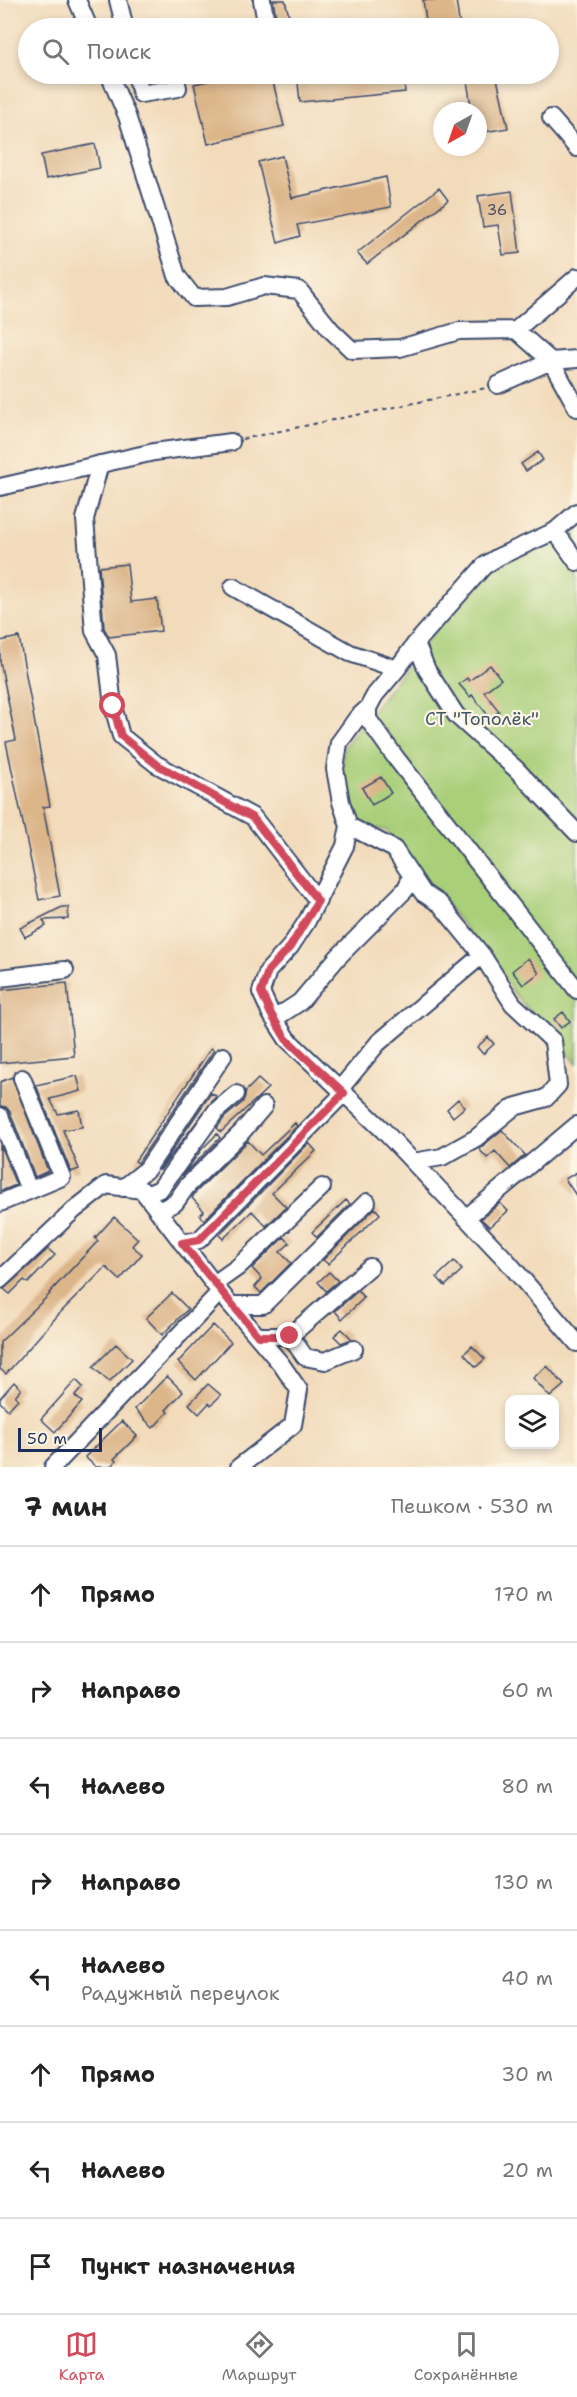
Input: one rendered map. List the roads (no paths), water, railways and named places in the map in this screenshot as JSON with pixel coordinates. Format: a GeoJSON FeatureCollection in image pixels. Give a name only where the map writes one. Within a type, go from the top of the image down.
{"type":"FeatureCollection","features":[{"type":"Feature","properties":{"kind":"street"},"geometry":{"type":"LineString","coordinates":[[77,0],[85,18]]}},
{"type":"Feature","properties":{"kind":"street"},"geometry":{"type":"LineString","coordinates":[[118,0],[122,18]]}},
{"type":"Feature","properties":{"kind":"street"},"geometry":{"type":"LineString","coordinates":[[262,0],[265,18]]}},
{"type":"Feature","properties":{"kind":"street"},"geometry":{"type":"LineString","coordinates":[[113,84],[127,116],[177,276],[194,298],[227,297],[264,286],[299,290],[331,330],[352,350],[400,348],[459,331],[516,330],[577,277]]}},
{"type":"Feature","properties":{"kind":"street"},"geometry":{"type":"LineString","coordinates":[[138,84],[141,94],[178,88],[177,84]]}},
{"type":"Feature","properties":{"kind":"street"},"geometry":{"type":"LineString","coordinates":[[551,118],[577,148]]}},
{"type":"Feature","properties":{"kind":"street"},"geometry":{"type":"LineString","coordinates":[[516,330],[551,361],[577,408]]}},
{"type":"Feature","properties":{"kind":"street"},"geometry":{"type":"LineString","coordinates":[[498,385],[551,361],[577,359]]}},
{"type":"Feature","properties":{"kind":"street"},"geometry":{"type":"LineString","coordinates":[[0,487],[154,452],[231,442]]}},
{"type":"Feature","properties":{"kind":"street"},"geometry":{"type":"LineString","coordinates":[[100,464],[85,519],[94,631],[107,655],[113,706],[121,736],[156,764],[253,818],[318,901]]}},
{"type":"Feature","properties":{"kind":"street"},"geometry":{"type":"LineString","coordinates":[[577,512],[555,531],[498,557],[484,566],[416,643],[375,695],[369,708],[368,719],[577,990]]}},
{"type":"Feature","properties":{"kind":"street"},"geometry":{"type":"LineString","coordinates":[[555,531],[577,562]]}},
{"type":"Feature","properties":{"kind":"street"},"geometry":{"type":"LineString","coordinates":[[233,587],[350,653],[397,669]]}},
{"type":"Feature","properties":{"kind":"street"},"geometry":{"type":"LineString","coordinates":[[416,643],[427,670],[456,715],[516,769],[577,833]]}},
{"type":"Feature","properties":{"kind":"street"},"geometry":{"type":"LineString","coordinates":[[369,708],[357,718],[339,743],[335,769],[341,802],[349,826],[345,846],[318,901],[290,947],[268,971],[261,992],[286,1039],[413,1162],[507,1261],[577,1343]]}},
{"type":"Feature","properties":{"kind":"street"},"geometry":{"type":"LineString","coordinates":[[349,826],[394,849],[423,893],[440,904],[482,955],[513,1004],[553,1041],[558,1085],[546,1098],[514,1107],[476,1138],[442,1157],[413,1162]]}},
{"type":"Feature","properties":{"kind":"street"},"geometry":{"type":"LineString","coordinates":[[274,1019],[300,1002],[338,957],[405,890],[411,878]]}},
{"type":"Feature","properties":{"kind":"street"},"geometry":{"type":"LineString","coordinates":[[182,1243],[199,1240],[342,1091],[378,1043],[482,955]]}},
{"type":"Feature","properties":{"kind":"street"},"geometry":{"type":"LineString","coordinates":[[0,978],[65,970]]}},
{"type":"Feature","properties":{"kind":"street"},"geometry":{"type":"LineString","coordinates":[[123,1188],[147,1169],[223,1056]]}},
{"type":"Feature","properties":{"kind":"street"},"geometry":{"type":"LineString","coordinates":[[0,1202],[62,1177],[22,1078]]}},
{"type":"Feature","properties":{"kind":"street"},"geometry":{"type":"LineString","coordinates":[[146,1195],[160,1189],[216,1111],[236,1094]]}},
{"type":"Feature","properties":{"kind":"street"},"geometry":{"type":"LineString","coordinates":[[158,1210],[175,1203],[187,1186],[241,1133],[264,1106]]}},
{"type":"Feature","properties":{"kind":"street"},"geometry":{"type":"LineString","coordinates":[[0,1116],[29,1190]]}},
{"type":"Feature","properties":{"kind":"street"},"geometry":{"type":"LineString","coordinates":[[466,1218],[577,1125]]}},
{"type":"Feature","properties":{"kind":"street"},"geometry":{"type":"LineString","coordinates":[[0,1280],[74,1210],[106,1185],[142,1190],[299,1390],[294,1425],[239,1467]]}},
{"type":"Feature","properties":{"kind":"street"},"geometry":{"type":"LineString","coordinates":[[53,1467],[222,1293],[238,1267],[322,1187]]}},
{"type":"Feature","properties":{"kind":"street"},"geometry":{"type":"LineString","coordinates":[[222,1293],[263,1305],[367,1202]]}},
{"type":"Feature","properties":{"kind":"street"},"geometry":{"type":"LineString","coordinates":[[258,1336],[290,1336],[370,1267]]}},
{"type":"Feature","properties":{"kind":"street"},"geometry":{"type":"LineString","coordinates":[[290,1336],[305,1357],[325,1361],[354,1349]]}},
{"type":"Feature","properties":{"kind":"park label","name":"СТ \"Тополёк\""},"geometry":{"type":"Point","coordinates":[482,719]}}]}
